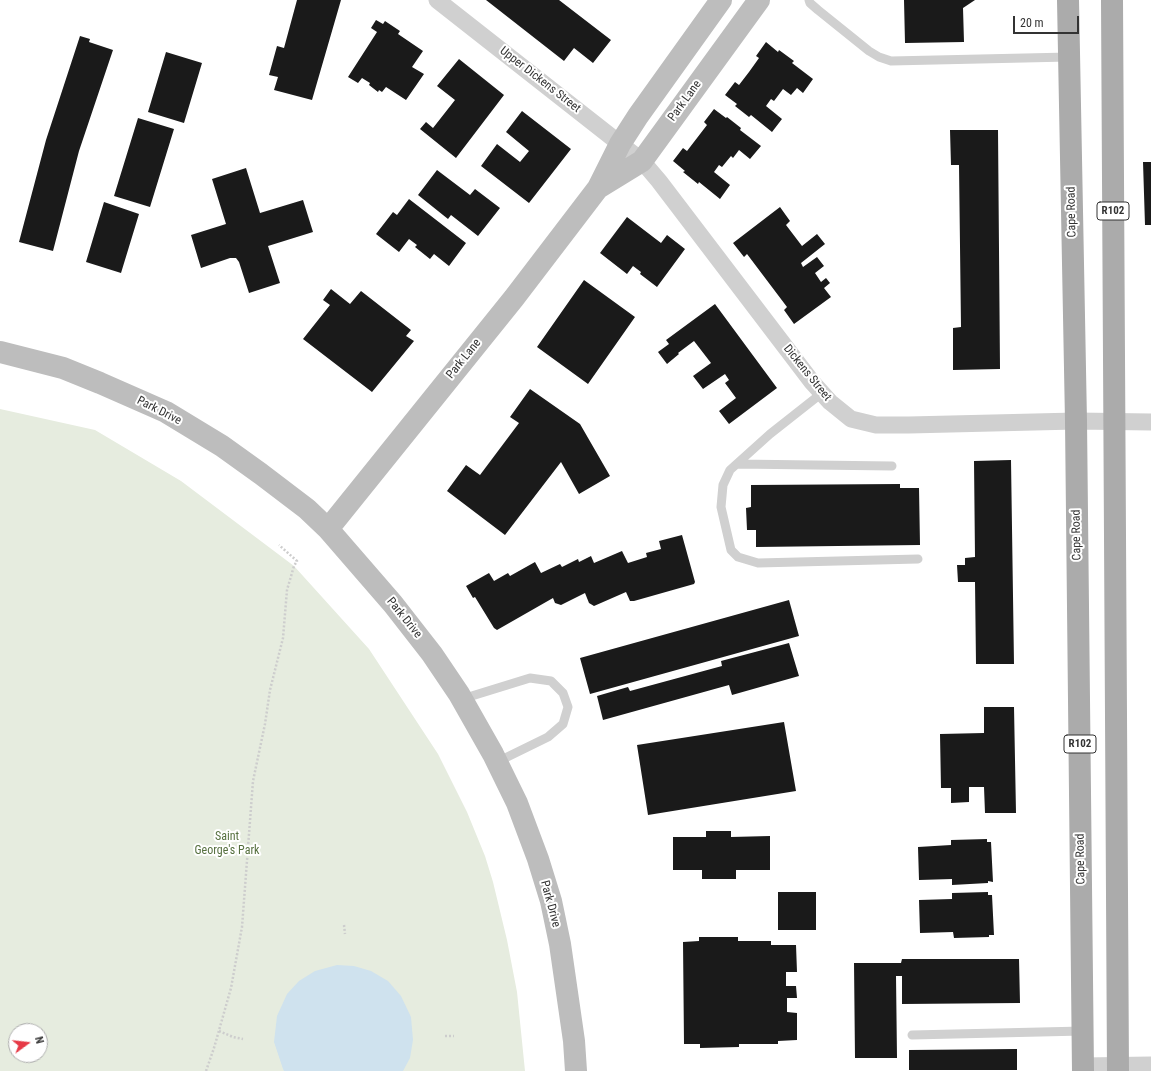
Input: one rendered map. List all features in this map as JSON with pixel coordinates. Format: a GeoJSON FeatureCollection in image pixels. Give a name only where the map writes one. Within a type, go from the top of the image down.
{"type":"FeatureCollection","features":[{"type":"Feature","properties":{"kind":"main road","name":"Cape Road"},"geometry":{"type":"LineString","coordinates":[[1068,0],[1076,421],[1083,1068]]}},
{"type":"Feature","properties":{"kind":"main road","name":"R102"},"geometry":{"type":"LineString","coordinates":[[1112,0],[1118,1068]]}},
{"type":"Feature","properties":{"kind":"street","name":"Upper Dickens Street"},"geometry":{"type":"LineString","coordinates":[[437,0],[642,161]]}},
{"type":"Feature","properties":{"kind":"street","name":"Park Lane"},"geometry":{"type":"LineString","coordinates":[[328,529],[514,298],[598,188],[620,144],[638,116],[721,0]]}},
{"type":"Feature","properties":{"kind":"street","name":"Park Lane"},"geometry":{"type":"LineString","coordinates":[[598,188],[642,161],[759,0]]}},
{"type":"Feature","properties":{"kind":"street","name":"Dickens Street"},"geometry":{"type":"LineString","coordinates":[[642,161],[822,393],[830,402],[852,419],[876,425],[1076,421],[1151,422]]}},
{"type":"Feature","properties":{"kind":"street","name":"Park Drive"},"geometry":{"type":"LineString","coordinates":[[0,352],[63,368],[100,383],[166,412],[222,446],[307,509],[328,529],[398,610],[432,654],[462,699],[497,762],[517,803],[538,859],[551,901],[562,951],[574,1041],[576,1071]]}},
{"type":"Feature","properties":{"kind":"street"},"geometry":{"type":"LineString","coordinates":[[1083,1068],[1118,1068],[1151,1065]]}},
{"type":"Feature","properties":{"kind":"lane"},"geometry":{"type":"LineString","coordinates":[[809,0],[810,3],[818,10],[869,51],[879,57],[891,61],[1069,57]]}},
{"type":"Feature","properties":{"kind":"lane"},"geometry":{"type":"LineString","coordinates":[[822,393],[770,434],[730,470],[723,485],[721,507],[732,550],[738,557],[758,563],[918,559]]}},
{"type":"Feature","properties":{"kind":"lane"},"geometry":{"type":"LineString","coordinates":[[737,464],[892,466]]}},
{"type":"Feature","properties":{"kind":"lane"},"geometry":{"type":"LineString","coordinates":[[462,699],[530,678],[551,681],[563,693],[568,707],[563,724],[548,737],[497,762]]}},
{"type":"Feature","properties":{"kind":"lane"},"geometry":{"type":"LineString","coordinates":[[912,1035],[1083,1031]]}},
{"type":"Feature","properties":{"kind":"path"},"geometry":{"type":"LineString","coordinates":[[206,1071],[231,988],[242,927],[253,781],[265,724],[270,690],[282,638],[287,590],[294,566],[297,561],[279,545]]}},
{"type":"Feature","properties":{"kind":"path"},"geometry":{"type":"LineString","coordinates":[[344,925],[345,934]]}},
{"type":"Feature","properties":{"kind":"path"},"geometry":{"type":"LineString","coordinates":[[219,1031],[233,1037],[243,1039]]}},
{"type":"Feature","properties":{"kind":"path"},"geometry":{"type":"LineString","coordinates":[[444,1036],[454,1036]]}},
{"type":"Feature","properties":{"kind":"green space","name":"Saint George's Park"},"geometry":{"type":"Polygon","coordinates":[[[0,409],[95,430],[181,481],[294,566],[369,649],[438,754],[467,812],[485,856],[507,940],[517,992],[525,1071],[0,1071],[0,409]]]}},
{"type":"Feature","properties":{"kind":"water"},"geometry":{"type":"Polygon","coordinates":[[[337,965],[354,966],[371,971],[388,981],[401,996],[411,1017],[413,1040],[410,1058],[403,1071],[284,1071],[274,1042],[277,1016],[287,994],[299,981],[315,971],[337,965]]]}},
{"type":"Feature","properties":{"kind":"building"},"geometry":{"type":"Polygon","coordinates":[[[297,0],[341,0],[312,100],[274,90],[278,77],[269,75],[277,46],[284,48],[297,0]]]}},
{"type":"Feature","properties":{"kind":"building"},"geometry":{"type":"Polygon","coordinates":[[[486,0],[559,0],[611,40],[593,63],[574,48],[564,61],[486,0]]]}},
{"type":"Feature","properties":{"kind":"building"},"geometry":{"type":"Polygon","coordinates":[[[904,0],[975,0],[963,8],[964,42],[905,43],[904,0]]]}},
{"type":"Feature","properties":{"kind":"building"},"geometry":{"type":"Polygon","coordinates":[[[376,20],[383,24],[385,21],[400,31],[398,34],[423,51],[412,67],[424,74],[406,100],[386,87],[382,92],[379,90],[378,92],[369,85],[370,83],[362,78],[358,83],[348,77],[377,32],[371,28],[376,20]]]}},
{"type":"Feature","properties":{"kind":"building"},"geometry":{"type":"Polygon","coordinates":[[[80,36],[90,39],[89,42],[113,50],[79,151],[53,251],[19,242],[46,140],[80,36]]]}},
{"type":"Feature","properties":{"kind":"building"},"geometry":{"type":"Polygon","coordinates":[[[766,42],[778,52],[779,50],[794,61],[792,63],[813,79],[803,93],[797,88],[791,95],[783,89],[774,101],[771,99],[766,106],[782,119],[772,132],[751,115],[749,117],[735,106],[737,104],[725,95],[735,82],[739,85],[759,58],[756,56],[766,42]]]}},
{"type":"Feature","properties":{"kind":"building"},"geometry":{"type":"Polygon","coordinates":[[[166,52],[202,63],[184,123],[148,112],[166,52]]]}},
{"type":"Feature","properties":{"kind":"building"},"geometry":{"type":"Polygon","coordinates":[[[459,59],[504,95],[456,158],[420,129],[426,122],[433,128],[455,100],[437,86],[459,59]]]}},
{"type":"Feature","properties":{"kind":"building"},"geometry":{"type":"Polygon","coordinates":[[[714,109],[741,128],[740,130],[761,146],[750,159],[739,150],[733,158],[731,156],[722,167],[719,165],[714,172],[730,185],[720,199],[699,182],[698,184],[683,172],[685,171],[673,161],[683,148],[687,151],[707,125],[704,122],[714,109]]]}},
{"type":"Feature","properties":{"kind":"building"},"geometry":{"type":"Polygon","coordinates":[[[522,111],[571,149],[529,203],[481,166],[497,144],[520,162],[529,151],[506,132],[522,111]]]}},
{"type":"Feature","properties":{"kind":"building"},"geometry":{"type":"Polygon","coordinates":[[[138,118],[174,129],[150,207],[114,196],[138,118]]]}},
{"type":"Feature","properties":{"kind":"building"},"geometry":{"type":"Polygon","coordinates":[[[950,130],[998,130],[1000,369],[953,370],[953,328],[961,327],[959,165],[951,165],[950,130]]]}},
{"type":"Feature","properties":{"kind":"building"},"geometry":{"type":"Polygon","coordinates":[[[1143,162],[1151,162],[1151,225],[1145,225],[1143,162]]]}},
{"type":"Feature","properties":{"kind":"building"},"geometry":{"type":"Polygon","coordinates":[[[246,168],[260,213],[303,200],[313,232],[268,246],[280,283],[249,293],[239,262],[236,258],[230,258],[201,268],[191,235],[226,224],[212,179],[246,168]]]}},
{"type":"Feature","properties":{"kind":"building"},"geometry":{"type":"Polygon","coordinates":[[[437,170],[470,195],[475,189],[500,208],[478,236],[451,215],[448,219],[418,195],[437,170]]]}},
{"type":"Feature","properties":{"kind":"building"},"geometry":{"type":"Polygon","coordinates":[[[409,199],[466,243],[449,266],[434,254],[430,259],[415,247],[417,245],[409,239],[399,252],[376,234],[393,212],[397,215],[409,199]]]}},
{"type":"Feature","properties":{"kind":"building"},"geometry":{"type":"Polygon","coordinates":[[[104,202],[139,214],[121,273],[86,262],[104,202]]]}},
{"type":"Feature","properties":{"kind":"building"},"geometry":{"type":"Polygon","coordinates":[[[780,207],[790,221],[786,225],[802,246],[817,234],[825,244],[801,263],[803,267],[817,257],[824,266],[815,273],[821,282],[826,278],[830,283],[824,288],[831,297],[794,324],[784,310],[787,307],[747,254],[744,257],[733,243],[780,207]]]}},
{"type":"Feature","properties":{"kind":"building"},"geometry":{"type":"Polygon","coordinates":[[[627,217],[661,243],[667,235],[685,249],[657,287],[640,274],[641,272],[633,266],[627,274],[600,253],[627,217]]]}},
{"type":"Feature","properties":{"kind":"building"},"geometry":{"type":"Polygon","coordinates":[[[584,280],[635,317],[588,384],[537,347],[584,280]]]}},
{"type":"Feature","properties":{"kind":"building"},"geometry":{"type":"Polygon","coordinates":[[[331,289],[350,304],[361,291],[411,330],[406,336],[414,341],[372,392],[303,339],[330,305],[323,300],[331,289]]]}},
{"type":"Feature","properties":{"kind":"building"},"geometry":{"type":"Polygon","coordinates":[[[715,304],[777,388],[729,424],[719,411],[736,398],[725,383],[729,380],[725,374],[703,389],[693,376],[711,363],[694,341],[678,353],[679,354],[667,364],[658,352],[669,344],[666,340],[715,304]]]}},
{"type":"Feature","properties":{"kind":"building"},"geometry":{"type":"Polygon","coordinates":[[[530,389],[580,424],[610,476],[579,494],[561,462],[505,535],[447,491],[466,465],[480,475],[519,423],[510,417],[530,389]]]}},
{"type":"Feature","properties":{"kind":"building"},"geometry":{"type":"Polygon","coordinates":[[[1011,460],[1014,664],[976,664],[975,582],[958,582],[957,565],[965,565],[965,558],[975,557],[974,461],[1011,460]]]}},
{"type":"Feature","properties":{"kind":"building"},"geometry":{"type":"Polygon","coordinates":[[[900,484],[900,488],[919,488],[920,545],[756,547],[756,530],[747,530],[746,508],[751,507],[751,485],[900,484]]]}},
{"type":"Feature","properties":{"kind":"building"},"geometry":{"type":"Polygon","coordinates":[[[682,535],[695,582],[694,584],[634,601],[630,601],[626,592],[594,606],[589,603],[585,593],[561,605],[555,603],[553,598],[497,630],[494,628],[475,597],[473,598],[466,586],[489,573],[494,581],[508,573],[510,576],[535,562],[541,573],[560,564],[562,567],[578,559],[579,562],[591,556],[594,563],[622,551],[628,563],[647,557],[646,553],[661,549],[659,541],[682,535]]]}},
{"type":"Feature","properties":{"kind":"building"},"geometry":{"type":"Polygon","coordinates":[[[789,600],[799,636],[590,694],[580,658],[789,600]]]}},
{"type":"Feature","properties":{"kind":"building"},"geometry":{"type":"Polygon","coordinates":[[[789,643],[799,676],[732,695],[729,685],[603,720],[597,696],[628,687],[630,691],[722,666],[721,661],[789,643]]]}},
{"type":"Feature","properties":{"kind":"building"},"geometry":{"type":"Polygon","coordinates":[[[984,707],[1014,707],[1016,813],[985,813],[984,787],[969,787],[969,802],[951,803],[951,788],[941,788],[940,734],[984,733],[984,707]]]}},
{"type":"Feature","properties":{"kind":"building"},"geometry":{"type":"Polygon","coordinates":[[[784,722],[796,791],[648,815],[637,745],[784,722]]]}},
{"type":"Feature","properties":{"kind":"building"},"geometry":{"type":"Polygon","coordinates":[[[706,831],[731,831],[731,837],[770,836],[770,870],[736,870],[736,879],[702,879],[702,870],[673,870],[673,837],[706,837],[706,831]]]}},
{"type":"Feature","properties":{"kind":"building"},"geometry":{"type":"Polygon","coordinates":[[[987,839],[987,842],[991,842],[993,882],[988,881],[988,883],[952,885],[952,879],[919,880],[918,847],[951,845],[951,840],[987,839]]]}},
{"type":"Feature","properties":{"kind":"building"},"geometry":{"type":"Polygon","coordinates":[[[778,892],[816,892],[816,930],[778,930],[778,892]]]}},
{"type":"Feature","properties":{"kind":"building"},"geometry":{"type":"Polygon","coordinates":[[[988,892],[988,895],[992,895],[994,935],[989,935],[989,937],[954,938],[953,932],[920,933],[919,900],[952,899],[952,893],[988,892]]]}},
{"type":"Feature","properties":{"kind":"building"},"geometry":{"type":"Polygon","coordinates":[[[699,937],[738,937],[738,941],[771,941],[771,945],[796,945],[797,972],[786,972],[786,986],[796,986],[797,998],[787,998],[787,1012],[797,1013],[797,1040],[778,1041],[778,1044],[739,1044],[739,1047],[700,1048],[700,1044],[684,1044],[683,942],[699,941],[699,937]]]}},
{"type":"Feature","properties":{"kind":"building"},"geometry":{"type":"Polygon","coordinates":[[[902,959],[1019,959],[1020,1003],[902,1004],[902,976],[896,976],[897,1058],[855,1058],[854,963],[901,963],[902,959]]]}},
{"type":"Feature","properties":{"kind":"building"},"geometry":{"type":"Polygon","coordinates":[[[1017,1049],[1017,1070],[909,1070],[909,1050],[1017,1049]]]}}]}
